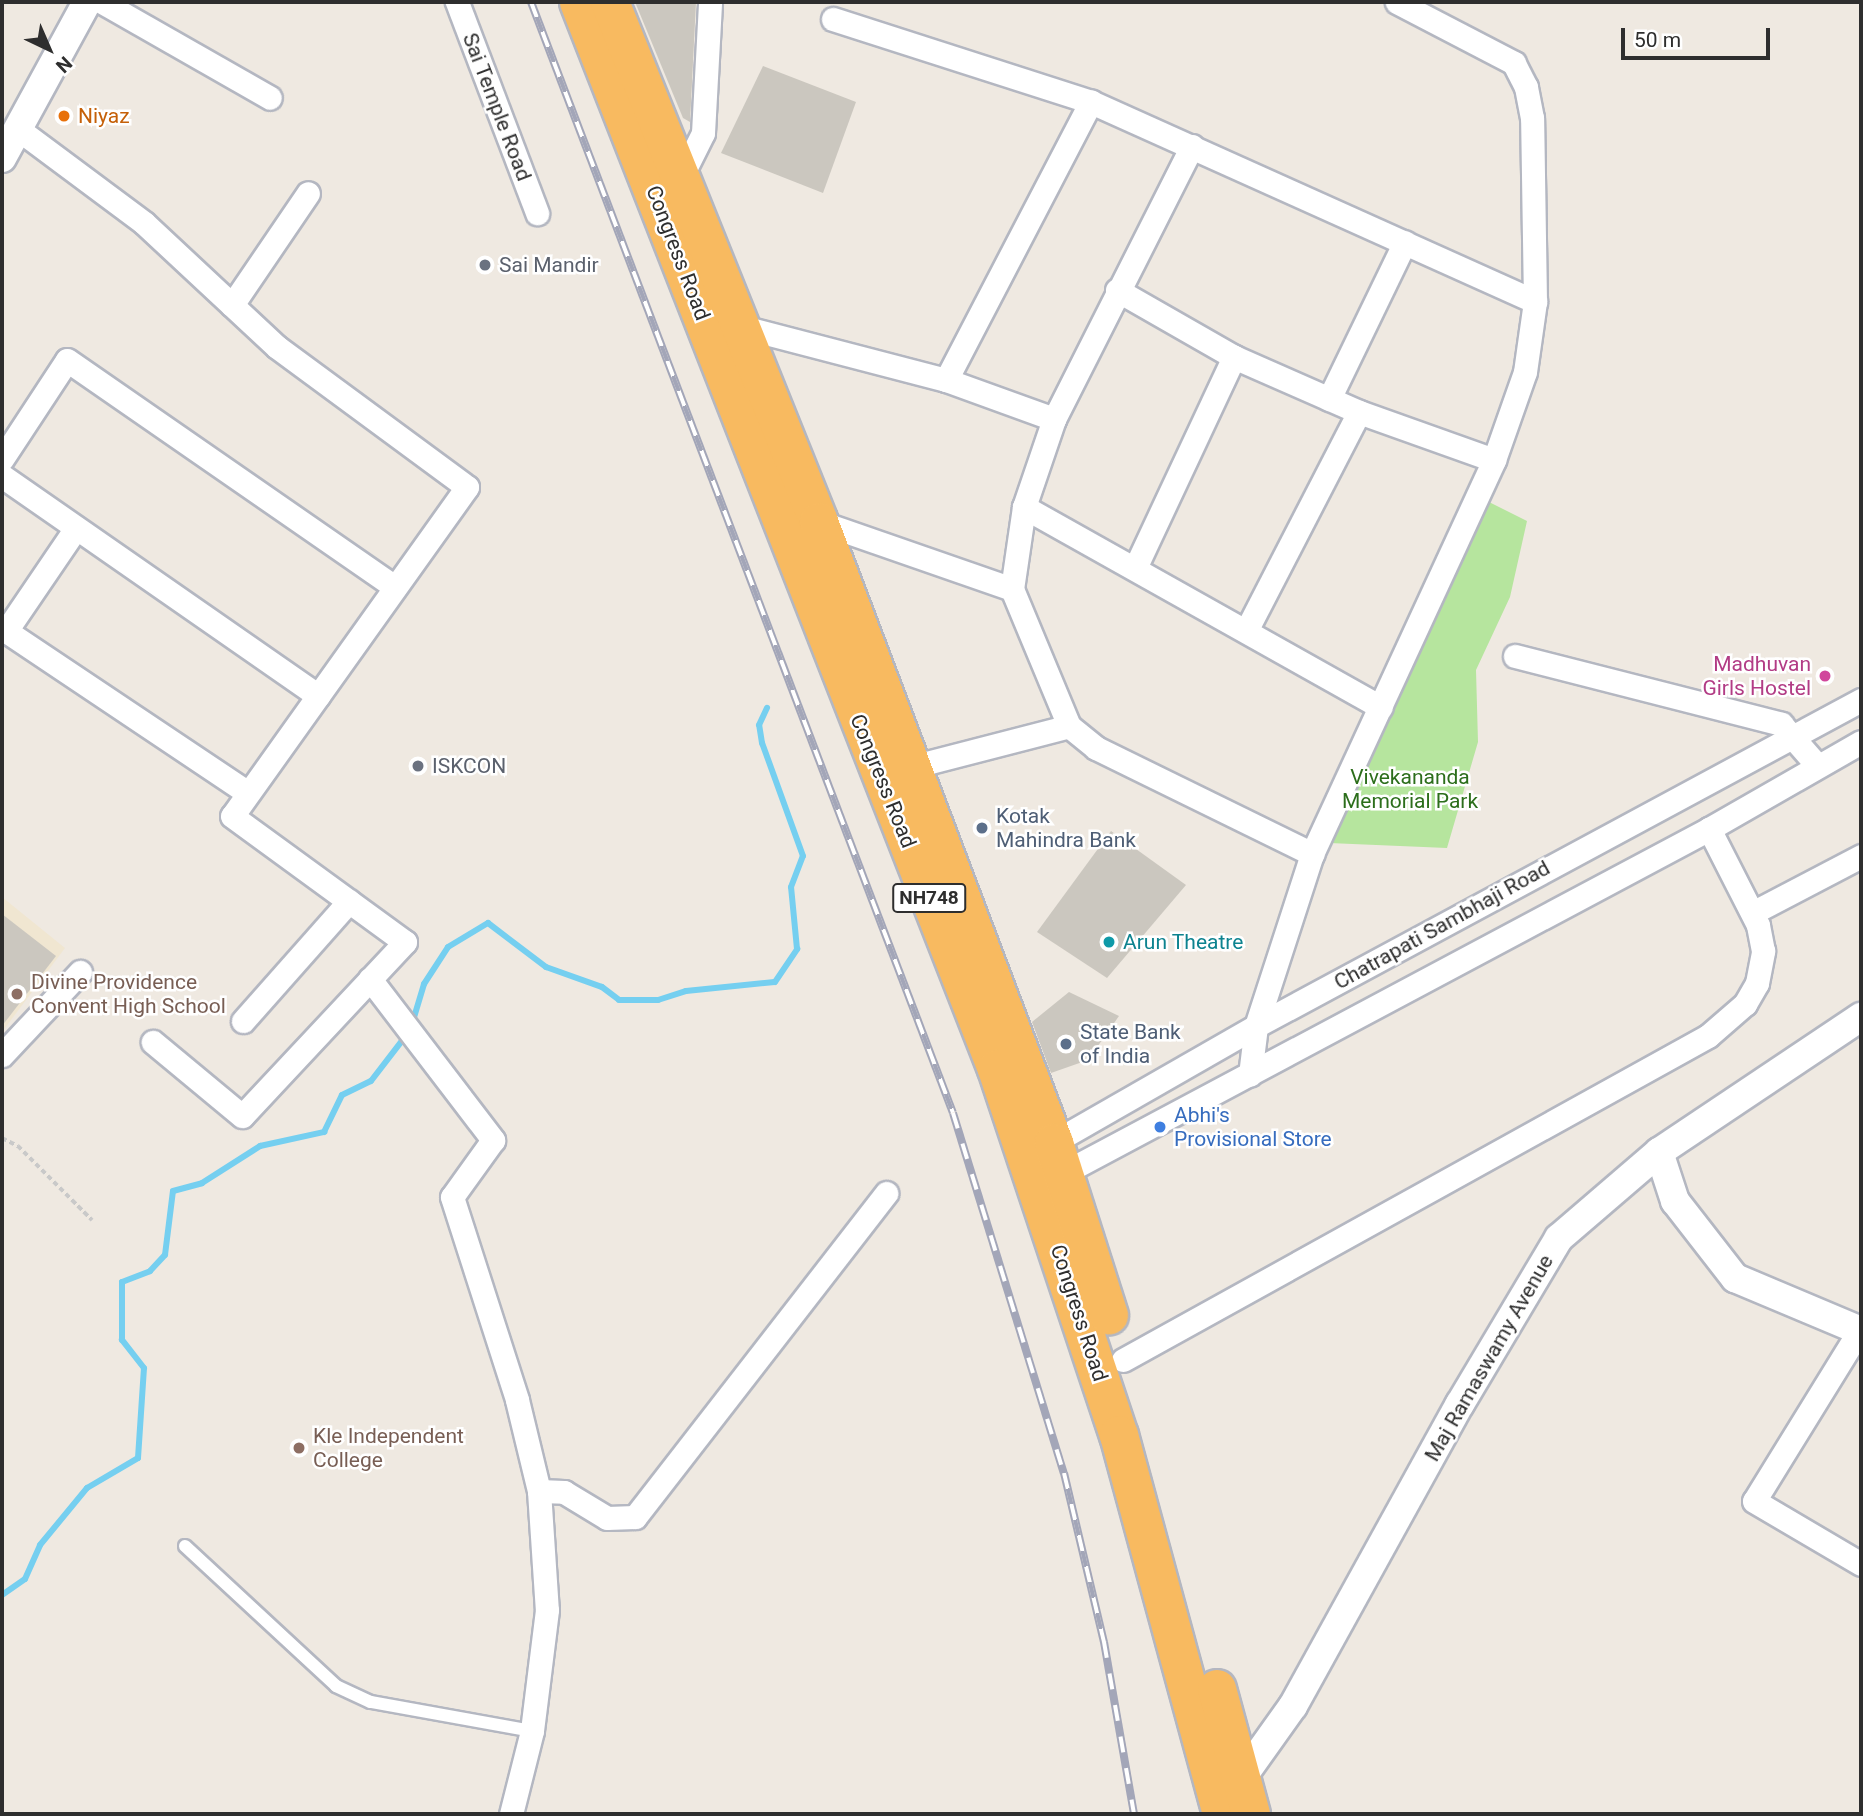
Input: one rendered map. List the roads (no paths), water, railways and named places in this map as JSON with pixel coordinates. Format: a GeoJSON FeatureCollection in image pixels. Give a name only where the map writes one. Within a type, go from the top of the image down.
{"type":"FeatureCollection","features":[{"type":"Feature","properties":{"kind":"highway","name":"Congress Road"},"geometry":{"type":"LineString","coordinates":[[579,2],[721,327],[819,522],[911,767],[1045,1165],[1123,1360],[1227,1793]]}},
{"type":"Feature","properties":{"kind":"highway","name":"Congress Road"},"geometry":{"type":"LineString","coordinates":[[610,2],[680,179],[721,327],[997,1069],[1045,1165],[1115,1422],[1227,1793],[1251,1814]]}},
{"type":"Feature","properties":{"kind":"street"},"geometry":{"type":"LineString","coordinates":[[2,158],[87,2]]}},
{"type":"Feature","properties":{"kind":"street"},"geometry":{"type":"LineString","coordinates":[[102,2],[270,98]]}},
{"type":"Feature","properties":{"kind":"street","name":"Sai Temple Road"},"geometry":{"type":"LineString","coordinates":[[457,2],[537,213]]}},
{"type":"Feature","properties":{"kind":"street"},"geometry":{"type":"LineString","coordinates":[[680,179],[703,133],[710,2]]}},
{"type":"Feature","properties":{"kind":"street"},"geometry":{"type":"LineString","coordinates":[[1250,1075],[1256,1026],[1312,855],[1494,460],[1525,372],[1535,302],[1532,118],[1526,86],[1514,63],[1492,48],[1397,2]]}},
{"type":"Feature","properties":{"kind":"street"},"geometry":{"type":"LineString","coordinates":[[833,19],[1091,102],[1535,302]]}},
{"type":"Feature","properties":{"kind":"street"},"geometry":{"type":"LineString","coordinates":[[946,380],[1091,102]]}},
{"type":"Feature","properties":{"kind":"street"},"geometry":{"type":"LineString","coordinates":[[18,129],[144,223],[277,347],[467,487],[232,816],[405,942],[242,1116],[153,1042]]}},
{"type":"Feature","properties":{"kind":"street"},"geometry":{"type":"LineString","coordinates":[[1192,146],[1054,419],[1024,507],[1012,589],[1069,726],[1096,748],[1312,855]]}},
{"type":"Feature","properties":{"kind":"street"},"geometry":{"type":"LineString","coordinates":[[232,304],[308,193]]}},
{"type":"Feature","properties":{"kind":"street"},"geometry":{"type":"LineString","coordinates":[[1329,399],[1405,242]]}},
{"type":"Feature","properties":{"kind":"street"},"geometry":{"type":"LineString","coordinates":[[1117,290],[1234,357],[1359,412],[1494,460]]}},
{"type":"Feature","properties":{"kind":"street"},"geometry":{"type":"LineString","coordinates":[[721,327],[946,380],[1054,419]]}},
{"type":"Feature","properties":{"kind":"street"},"geometry":{"type":"LineString","coordinates":[[1136,566],[1234,357]]}},
{"type":"Feature","properties":{"kind":"street"},"geometry":{"type":"LineString","coordinates":[[2,459],[67,360],[395,587]]}},
{"type":"Feature","properties":{"kind":"street"},"geometry":{"type":"LineString","coordinates":[[1247,629],[1359,412]]}},
{"type":"Feature","properties":{"kind":"street"},"geometry":{"type":"LineString","coordinates":[[2,476],[318,696]]}},
{"type":"Feature","properties":{"kind":"street"},"geometry":{"type":"LineString","coordinates":[[1024,507],[1136,566],[1381,707]]}},
{"type":"Feature","properties":{"kind":"street"},"geometry":{"type":"LineString","coordinates":[[819,522],[1012,589]]}},
{"type":"Feature","properties":{"kind":"street"},"geometry":{"type":"LineString","coordinates":[[76,528],[6,631],[248,793]]}},
{"type":"Feature","properties":{"kind":"street"},"geometry":{"type":"LineString","coordinates":[[1515,656],[1768,720],[1795,736],[1816,764]]}},
{"type":"Feature","properties":{"kind":"street","name":"Chatrapati Sambhaji Road"},"geometry":{"type":"LineString","coordinates":[[1045,1165],[1256,1026],[1861,700]]}},
{"type":"Feature","properties":{"kind":"street"},"geometry":{"type":"LineString","coordinates":[[911,767],[1069,726]]}},
{"type":"Feature","properties":{"kind":"street","name":"Chatrapati Sambhaji Road"},"geometry":{"type":"LineString","coordinates":[[1045,1165],[1250,1075],[1709,830],[1816,764],[1861,742]]}},
{"type":"Feature","properties":{"kind":"street"},"geometry":{"type":"LineString","coordinates":[[1123,1360],[1708,1036],[1745,1004],[1757,983],[1763,951],[1754,912],[1729,877],[1709,830]]}},
{"type":"Feature","properties":{"kind":"street"},"geometry":{"type":"LineString","coordinates":[[1754,912],[1861,856]]}},
{"type":"Feature","properties":{"kind":"street"},"geometry":{"type":"LineString","coordinates":[[243,1021],[349,901]]}},
{"type":"Feature","properties":{"kind":"street"},"geometry":{"type":"LineString","coordinates":[[2,1055],[80,972]]}},
{"type":"Feature","properties":{"kind":"street"},"geometry":{"type":"LineString","coordinates":[[370,979],[493,1140],[453,1198],[517,1400],[539,1491],[547,1610],[532,1731],[511,1814]]}},
{"type":"Feature","properties":{"kind":"street","name":"Maj Ramaswamy Avenue"},"geometry":{"type":"LineString","coordinates":[[1227,1793],[1293,1706],[1559,1238],[1659,1152],[1861,1017]]}},
{"type":"Feature","properties":{"kind":"street"},"geometry":{"type":"LineString","coordinates":[[1659,1152],[1675,1201],[1735,1278],[1861,1330],[1754,1501],[1861,1564]]}},
{"type":"Feature","properties":{"kind":"street"},"geometry":{"type":"LineString","coordinates":[[539,1491],[564,1492],[607,1518],[635,1517],[886,1193]]}},
{"type":"Feature","properties":{"kind":"lane"},"geometry":{"type":"LineString","coordinates":[[186,1546],[336,1686],[371,1702],[532,1731]]}},
{"type":"Feature","properties":{"kind":"waterway"},"geometry":{"type":"LineString","coordinates":[[412,1024],[424,984],[448,947],[488,923],[546,967],[602,987],[619,1000],[658,1000],[686,991],[775,982],[797,949],[791,887],[803,856],[762,743],[759,725],[767,708]]}},
{"type":"Feature","properties":{"kind":"waterway"},"geometry":{"type":"LineString","coordinates":[[2,1595],[25,1579],[40,1545],[87,1488],[138,1458],[144,1368],[122,1340],[122,1282],[150,1271],[165,1255],[173,1191],[202,1183],[260,1146],[324,1132],[342,1095],[371,1081],[408,1033]]}},
{"type":"Feature","properties":{"kind":"railway"},"geometry":{"type":"LineString","coordinates":[[531,2],[953,1113],[1064,1473],[1104,1642],[1134,1814]]}},
{"type":"Feature","properties":{"kind":"place","name":"Niyaz"},"geometry":{"type":"Point","coordinates":[64,116]}},
{"type":"Feature","properties":{"kind":"place","name":"Sai Mandir"},"geometry":{"type":"Point","coordinates":[485,265]}},
{"type":"Feature","properties":{"kind":"place","name":"Madhuvan Girls Hostel"},"geometry":{"type":"Point","coordinates":[1825,676]}},
{"type":"Feature","properties":{"kind":"place","name":"ISKCON"},"geometry":{"type":"Point","coordinates":[418,766]}},
{"type":"Feature","properties":{"kind":"place","name":"Kotak Mahindra Bank"},"geometry":{"type":"Point","coordinates":[982,828]}},
{"type":"Feature","properties":{"kind":"place","name":"Arun Theatre"},"geometry":{"type":"Point","coordinates":[1109,942]}},
{"type":"Feature","properties":{"kind":"place","name":"Divine Providence Convent High School"},"geometry":{"type":"Point","coordinates":[17,994]}},
{"type":"Feature","properties":{"kind":"place","name":"State Bank of India"},"geometry":{"type":"Point","coordinates":[1066,1044]}},
{"type":"Feature","properties":{"kind":"place","name":"Abhi's Provisional Store"},"geometry":{"type":"Point","coordinates":[1160,1127]}},
{"type":"Feature","properties":{"kind":"place","name":"Kle Independent College"},"geometry":{"type":"Point","coordinates":[299,1448]}},
{"type":"Feature","properties":{"kind":"park label","name":"Vivekananda Memorial Park"},"geometry":{"type":"Point","coordinates":[1410,789]}}]}
